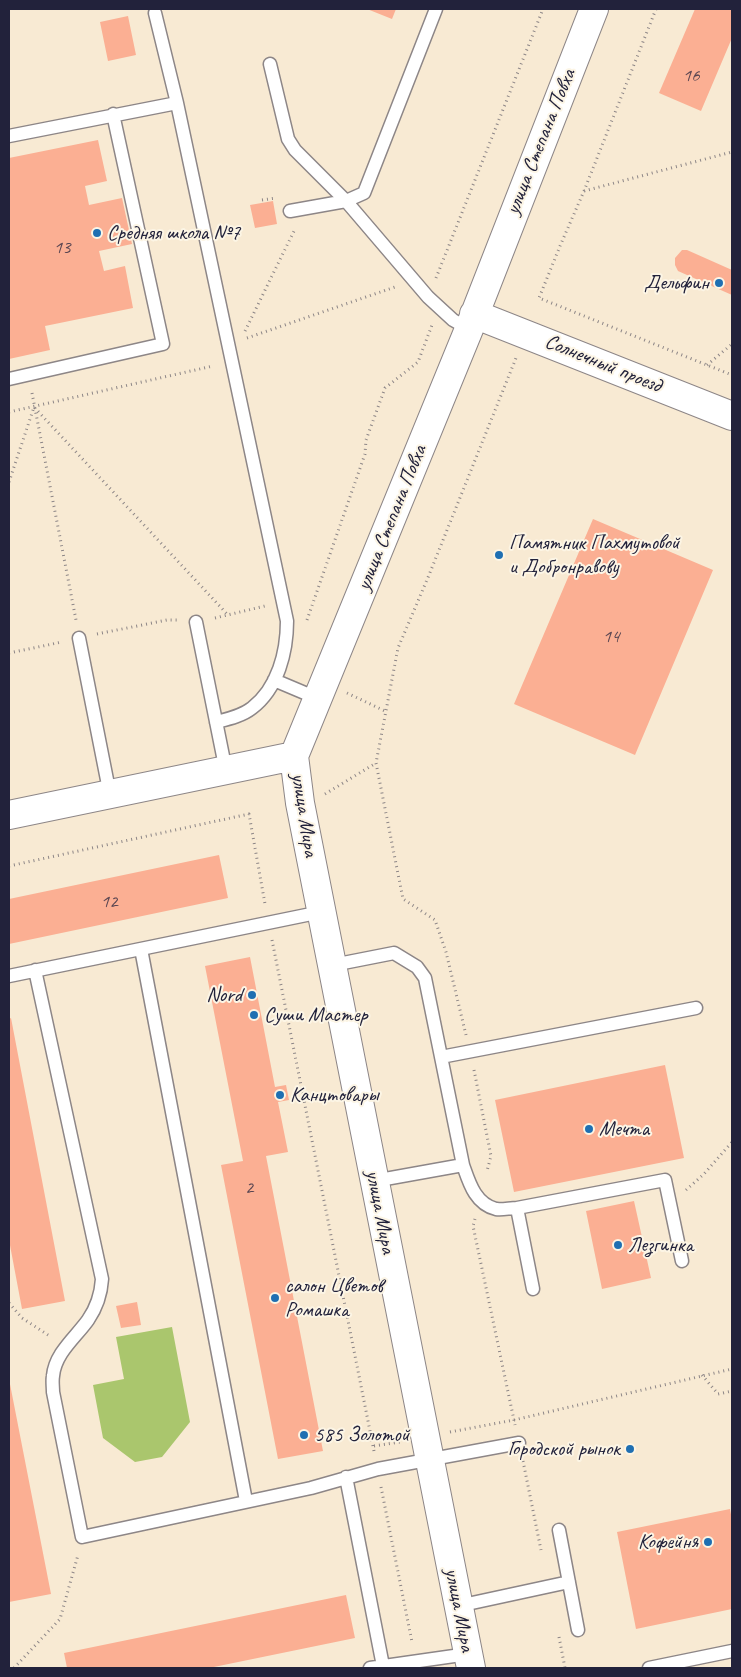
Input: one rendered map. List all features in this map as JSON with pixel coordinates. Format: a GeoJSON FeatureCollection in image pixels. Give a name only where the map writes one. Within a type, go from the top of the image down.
{"type":"FeatureCollection","features":[{"type":"Feature","properties":{"kind":"street","name":"улица Степана Повха"},"geometry":{"type":"LineString","coordinates":[[294,756],[319,699],[471,321],[594,9]]}},
{"type":"Feature","properties":{"kind":"street","name":"Солнечный проезд"},"geometry":{"type":"LineString","coordinates":[[471,321],[732,416]]}},
{"type":"Feature","properties":{"kind":"street"},"geometry":{"type":"LineString","coordinates":[[9,815],[294,756]]}},
{"type":"Feature","properties":{"kind":"street","name":"улица Мира"},"geometry":{"type":"LineString","coordinates":[[294,756],[300,803],[321,912],[469,1661]]}},
{"type":"Feature","properties":{"kind":"lane"},"geometry":{"type":"LineString","coordinates":[[290,211],[346,201],[364,193],[436,9]]}},
{"type":"Feature","properties":{"kind":"lane"},"geometry":{"type":"LineString","coordinates":[[155,13],[177,103],[287,621],[287,638],[284,652],[274,680],[265,694],[252,708],[232,718],[216,722]]}},
{"type":"Feature","properties":{"kind":"lane"},"geometry":{"type":"LineString","coordinates":[[270,64],[288,139],[295,150],[346,201],[439,308],[453,320],[471,321]]}},
{"type":"Feature","properties":{"kind":"lane"},"geometry":{"type":"LineString","coordinates":[[9,136],[113,114],[177,103]]}},
{"type":"Feature","properties":{"kind":"lane"},"geometry":{"type":"LineString","coordinates":[[9,379],[163,344],[113,114]]}},
{"type":"Feature","properties":{"kind":"lane"},"geometry":{"type":"LineString","coordinates":[[196,622],[226,771]]}},
{"type":"Feature","properties":{"kind":"lane"},"geometry":{"type":"LineString","coordinates":[[79,638],[110,795]]}},
{"type":"Feature","properties":{"kind":"lane"},"geometry":{"type":"LineString","coordinates":[[274,680],[319,699]]}},
{"type":"Feature","properties":{"kind":"lane"},"geometry":{"type":"LineString","coordinates":[[9,976],[321,912]]}},
{"type":"Feature","properties":{"kind":"lane"},"geometry":{"type":"LineString","coordinates":[[142,949],[246,1501]]}},
{"type":"Feature","properties":{"kind":"lane"},"geometry":{"type":"LineString","coordinates":[[332,965],[394,953],[417,967],[425,978],[463,1165],[470,1185],[479,1200],[495,1209],[517,1208],[665,1180],[682,1261]]}},
{"type":"Feature","properties":{"kind":"lane"},"geometry":{"type":"LineString","coordinates":[[35,970],[102,1279],[101,1294],[97,1306],[66,1347],[53,1375],[53,1392],[82,1537],[311,1488],[378,1469],[519,1443]]}},
{"type":"Feature","properties":{"kind":"lane"},"geometry":{"type":"LineString","coordinates":[[441,1057],[696,1008]]}},
{"type":"Feature","properties":{"kind":"lane"},"geometry":{"type":"LineString","coordinates":[[374,1181],[463,1165]]}},
{"type":"Feature","properties":{"kind":"lane"},"geometry":{"type":"LineString","coordinates":[[517,1208],[533,1290]]}},
{"type":"Feature","properties":{"kind":"lane"},"geometry":{"type":"LineString","coordinates":[[346,1478],[383,1666]]}},
{"type":"Feature","properties":{"kind":"lane"},"geometry":{"type":"LineString","coordinates":[[559,1530],[578,1630]]}},
{"type":"Feature","properties":{"kind":"lane"},"geometry":{"type":"LineString","coordinates":[[458,1606],[569,1582]]}},
{"type":"Feature","properties":{"kind":"lane"},"geometry":{"type":"LineString","coordinates":[[649,1668],[732,1651]]}},
{"type":"Feature","properties":{"kind":"lane"},"geometry":{"type":"LineString","coordinates":[[370,1668],[416,1661],[469,1661]]}},
{"type":"Feature","properties":{"kind":"path"},"geometry":{"type":"LineString","coordinates":[[428,297],[543,9]]}},
{"type":"Feature","properties":{"kind":"path"},"geometry":{"type":"LineString","coordinates":[[656,9],[584,191],[539,298],[732,375]]}},
{"type":"Feature","properties":{"kind":"path"},"geometry":{"type":"LineString","coordinates":[[584,191],[732,152]]}},
{"type":"Feature","properties":{"kind":"path"},"geometry":{"type":"LineString","coordinates":[[305,208],[240,340],[414,281]]}},
{"type":"Feature","properties":{"kind":"path"},"geometry":{"type":"LineString","coordinates":[[306,622],[365,454],[366,440],[385,388],[418,362],[439,308]]}},
{"type":"Feature","properties":{"kind":"path"},"geometry":{"type":"LineString","coordinates":[[706,364],[732,344]]}},
{"type":"Feature","properties":{"kind":"path"},"geometry":{"type":"LineString","coordinates":[[473,1226],[491,1156],[470,1051],[446,952],[435,920],[403,899],[376,763],[398,648],[517,355]]}},
{"type":"Feature","properties":{"kind":"path"},"geometry":{"type":"LineString","coordinates":[[9,412],[231,362]]}},
{"type":"Feature","properties":{"kind":"path"},"geometry":{"type":"LineString","coordinates":[[29,374],[79,638]]}},
{"type":"Feature","properties":{"kind":"path"},"geometry":{"type":"LineString","coordinates":[[9,482],[34,407]]}},
{"type":"Feature","properties":{"kind":"path"},"geometry":{"type":"LineString","coordinates":[[34,407],[228,615]]}},
{"type":"Feature","properties":{"kind":"path"},"geometry":{"type":"LineString","coordinates":[[9,653],[168,620],[196,622],[284,602]]}},
{"type":"Feature","properties":{"kind":"path"},"geometry":{"type":"LineString","coordinates":[[346,693],[385,711]]}},
{"type":"Feature","properties":{"kind":"path"},"geometry":{"type":"LineString","coordinates":[[318,799],[376,763]]}},
{"type":"Feature","properties":{"kind":"path"},"geometry":{"type":"LineString","coordinates":[[9,866],[249,814],[416,1661]]}},
{"type":"Feature","properties":{"kind":"path"},"geometry":{"type":"LineString","coordinates":[[671,1204],[704,1174],[732,1142]]}},
{"type":"Feature","properties":{"kind":"path"},"geometry":{"type":"LineString","coordinates":[[9,1303],[22,1318],[66,1347]]}},
{"type":"Feature","properties":{"kind":"path"},"geometry":{"type":"LineString","coordinates":[[514,1420],[732,1369]]}},
{"type":"Feature","properties":{"kind":"path"},"geometry":{"type":"LineString","coordinates":[[702,1375],[718,1394],[732,1391]]}},
{"type":"Feature","properties":{"kind":"path"},"geometry":{"type":"LineString","coordinates":[[14,1668],[60,1619],[82,1537]]}},
{"type":"Feature","properties":{"kind":"green space"},"geometry":{"type":"Polygon","coordinates":[[[172,1327],[190,1422],[162,1457],[135,1462],[103,1438],[93,1385],[124,1379],[116,1337],[172,1327]]]}},
{"type":"Feature","properties":{"kind":"building"},"geometry":{"type":"Polygon","coordinates":[[[367,9],[396,9],[392,19],[367,9]]]}},
{"type":"Feature","properties":{"kind":"building"},"geometry":{"type":"Polygon","coordinates":[[[695,9],[732,9],[732,38],[701,111],[659,93],[695,9]]]}},
{"type":"Feature","properties":{"kind":"building"},"geometry":{"type":"Polygon","coordinates":[[[128,16],[136,55],[108,61],[100,22],[128,16]]]}},
{"type":"Feature","properties":{"kind":"building"},"geometry":{"type":"Polygon","coordinates":[[[98,140],[107,181],[85,186],[89,205],[122,198],[132,244],[99,251],[104,271],[125,266],[133,308],[45,326],[50,350],[9,359],[9,158],[98,140]]]}},
{"type":"Feature","properties":{"kind":"building"},"geometry":{"type":"Polygon","coordinates":[[[273,201],[277,224],[255,228],[250,205],[273,201]]]}},
{"type":"Feature","properties":{"kind":"building","name":"Дельфин"},"geometry":{"type":"Polygon","coordinates":[[[682,250],[687,250],[732,270],[732,295],[678,271],[675,265],[675,258],[682,250]]]}},
{"type":"Feature","properties":{"kind":"building"},"geometry":{"type":"Polygon","coordinates":[[[593,519],[713,570],[635,755],[514,704],[593,519]]]}},
{"type":"Feature","properties":{"kind":"building"},"geometry":{"type":"Polygon","coordinates":[[[219,855],[228,898],[9,944],[9,899],[219,855]]]}},
{"type":"Feature","properties":{"kind":"building"},"geometry":{"type":"Polygon","coordinates":[[[250,957],[275,1087],[286,1085],[289,1100],[278,1102],[288,1152],[266,1156],[323,1451],[278,1459],[221,1165],[243,1161],[205,966],[250,957]]]}},
{"type":"Feature","properties":{"kind":"building"},"geometry":{"type":"Polygon","coordinates":[[[11,1018],[65,1301],[22,1309],[9,1240],[9,1019],[11,1018]]]}},
{"type":"Feature","properties":{"kind":"building","name":"Мечта"},"geometry":{"type":"Polygon","coordinates":[[[665,1065],[684,1158],[514,1192],[495,1100],[665,1065]]]}},
{"type":"Feature","properties":{"kind":"building","name":"Лезгинка"},"geometry":{"type":"Polygon","coordinates":[[[634,1201],[651,1278],[602,1289],[586,1211],[634,1201]]]}},
{"type":"Feature","properties":{"kind":"building"},"geometry":{"type":"Polygon","coordinates":[[[137,1302],[141,1325],[121,1328],[116,1306],[137,1302]]]}},
{"type":"Feature","properties":{"kind":"building"},"geometry":{"type":"Polygon","coordinates":[[[9,1379],[51,1594],[9,1602],[9,1379]]]}},
{"type":"Feature","properties":{"kind":"building"},"geometry":{"type":"Polygon","coordinates":[[[730,1509],[732,1520],[732,1609],[636,1629],[617,1532],[730,1509]]]}},
{"type":"Feature","properties":{"kind":"building"},"geometry":{"type":"Polygon","coordinates":[[[346,1595],[355,1638],[209,1668],[67,1668],[64,1653],[346,1595]]]}},
{"type":"Feature","properties":{"kind":"place","name":"Средняя школа №7"},"geometry":{"type":"Point","coordinates":[97,233]}},
{"type":"Feature","properties":{"kind":"place","name":"Дельфин"},"geometry":{"type":"Point","coordinates":[719,283]}},
{"type":"Feature","properties":{"kind":"place","name":"Памятник Пахмутовой и Добронравову"},"geometry":{"type":"Point","coordinates":[499,555]}},
{"type":"Feature","properties":{"kind":"place","name":"Nord"},"geometry":{"type":"Point","coordinates":[252,995]}},
{"type":"Feature","properties":{"kind":"place","name":"Суши Мастер"},"geometry":{"type":"Point","coordinates":[254,1015]}},
{"type":"Feature","properties":{"kind":"place","name":"Канцтовары"},"geometry":{"type":"Point","coordinates":[280,1095]}},
{"type":"Feature","properties":{"kind":"place","name":"Мечта"},"geometry":{"type":"Point","coordinates":[589,1129]}},
{"type":"Feature","properties":{"kind":"place","name":"Лезгинка"},"geometry":{"type":"Point","coordinates":[618,1245]}},
{"type":"Feature","properties":{"kind":"place","name":"салон Цветов Ромашка"},"geometry":{"type":"Point","coordinates":[275,1298]}},
{"type":"Feature","properties":{"kind":"place","name":"585 Золотой"},"geometry":{"type":"Point","coordinates":[304,1435]}},
{"type":"Feature","properties":{"kind":"place","name":"Городской рынок"},"geometry":{"type":"Point","coordinates":[630,1449]}},
{"type":"Feature","properties":{"kind":"place","name":"Кофейня"},"geometry":{"type":"Point","coordinates":[708,1542]}}]}
